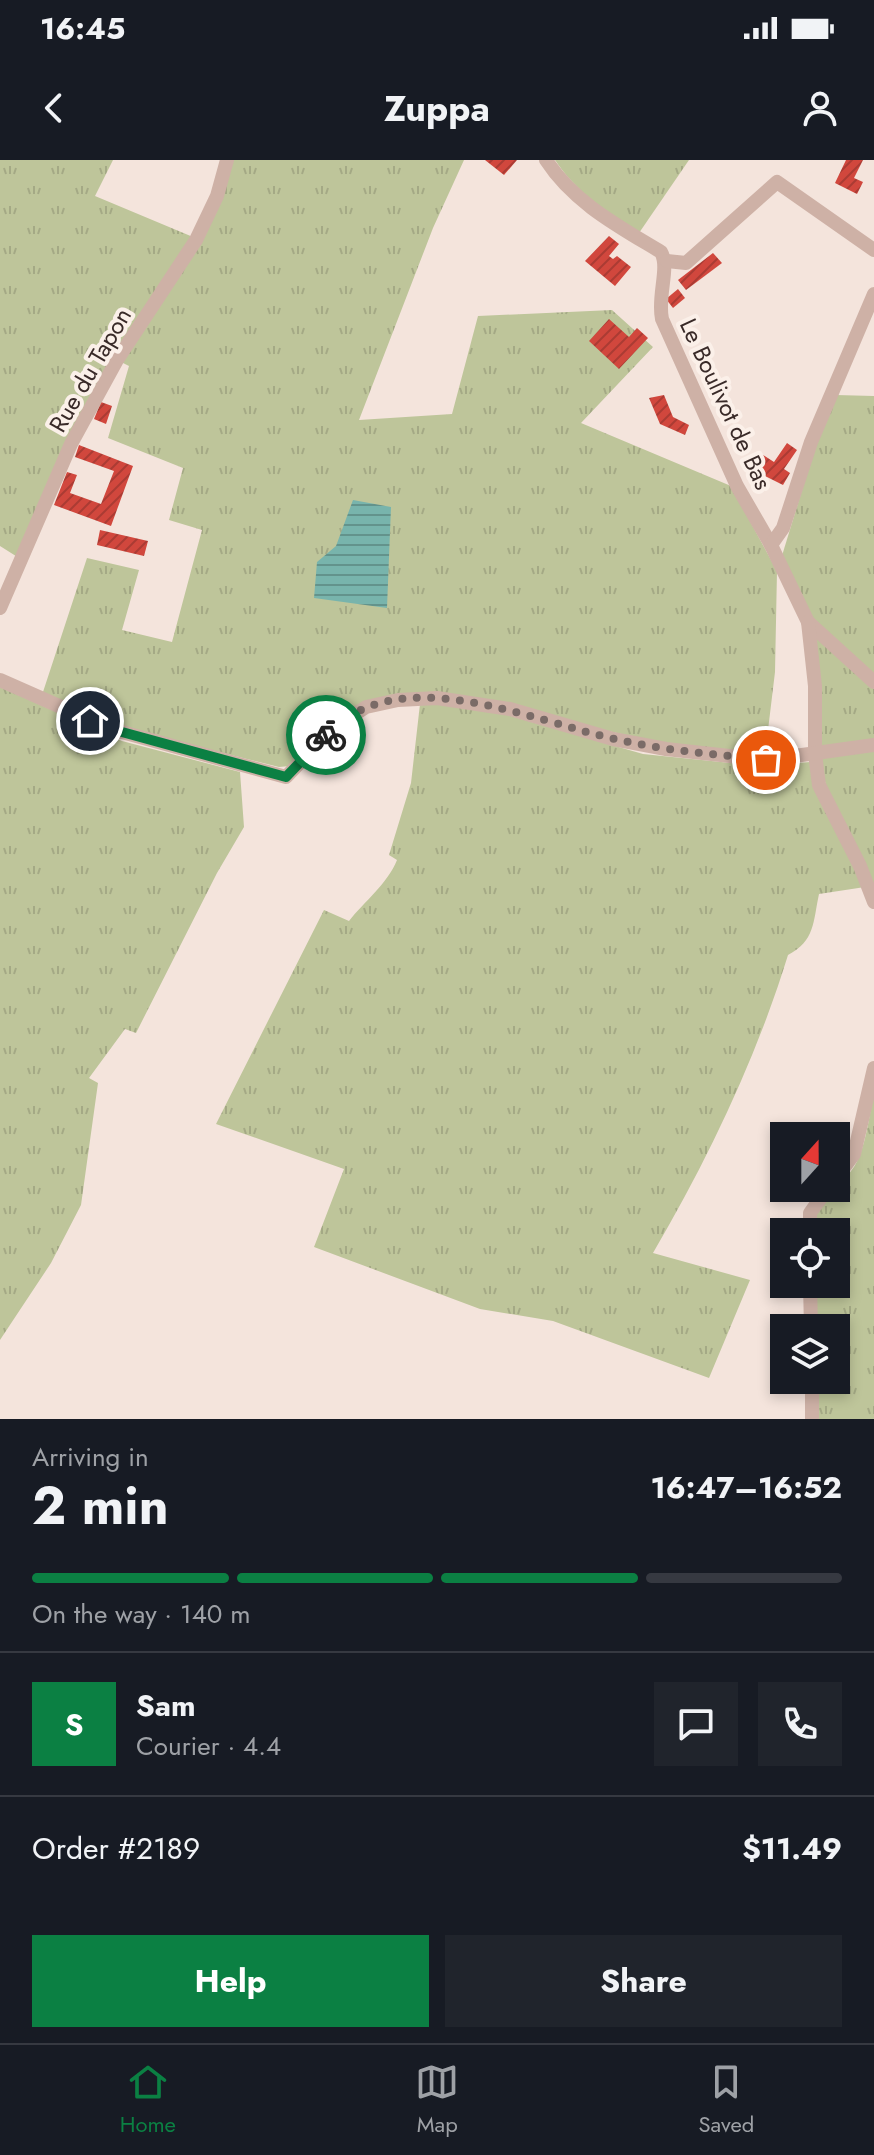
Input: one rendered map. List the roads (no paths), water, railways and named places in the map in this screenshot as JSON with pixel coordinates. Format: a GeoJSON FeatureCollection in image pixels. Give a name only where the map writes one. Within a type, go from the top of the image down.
{"type":"FeatureCollection","features":[{"type":"Feature","properties":{"kind":"street","name":"Rue du Tapon"},"geometry":{"type":"LineString","coordinates":[[0,608],[71,444],[117,360],[196,240],[217,196],[227,160]]}},
{"type":"Feature","properties":{"kind":"street"},"geometry":{"type":"LineString","coordinates":[[546,160],[595,212],[661,252],[667,261],[686,263],[777,182],[874,250]]}},
{"type":"Feature","properties":{"kind":"street","name":"Le Boulivot de Bas"},"geometry":{"type":"LineString","coordinates":[[667,261],[659,304],[662,319],[737,486],[771,545],[808,622],[874,682]]}},
{"type":"Feature","properties":{"kind":"street"},"geometry":{"type":"LineString","coordinates":[[771,545],[783,528],[811,442],[874,294]]}},
{"type":"Feature","properties":{"kind":"street"},"geometry":{"type":"LineString","coordinates":[[808,622],[815,686],[815,754],[819,785],[860,866],[874,902]]}},
{"type":"Feature","properties":{"kind":"street"},"geometry":{"type":"LineString","coordinates":[[0,680],[111,729],[286,777],[331,730],[366,707],[411,699],[437,698],[510,709],[613,739],[666,749],[766,760],[874,745]]}},
{"type":"Feature","properties":{"kind":"street"},"geometry":{"type":"LineString","coordinates":[[850,1159],[854,1154],[874,1068]]}},
{"type":"Feature","properties":{"kind":"street"},"geometry":{"type":"LineString","coordinates":[[812,1394],[812,1419]]}},
{"type":"Feature","properties":{"kind":"water"},"geometry":{"type":"Polygon","coordinates":[[[353,500],[391,507],[387,608],[314,598],[317,562],[336,546],[353,500]]]}}]}
